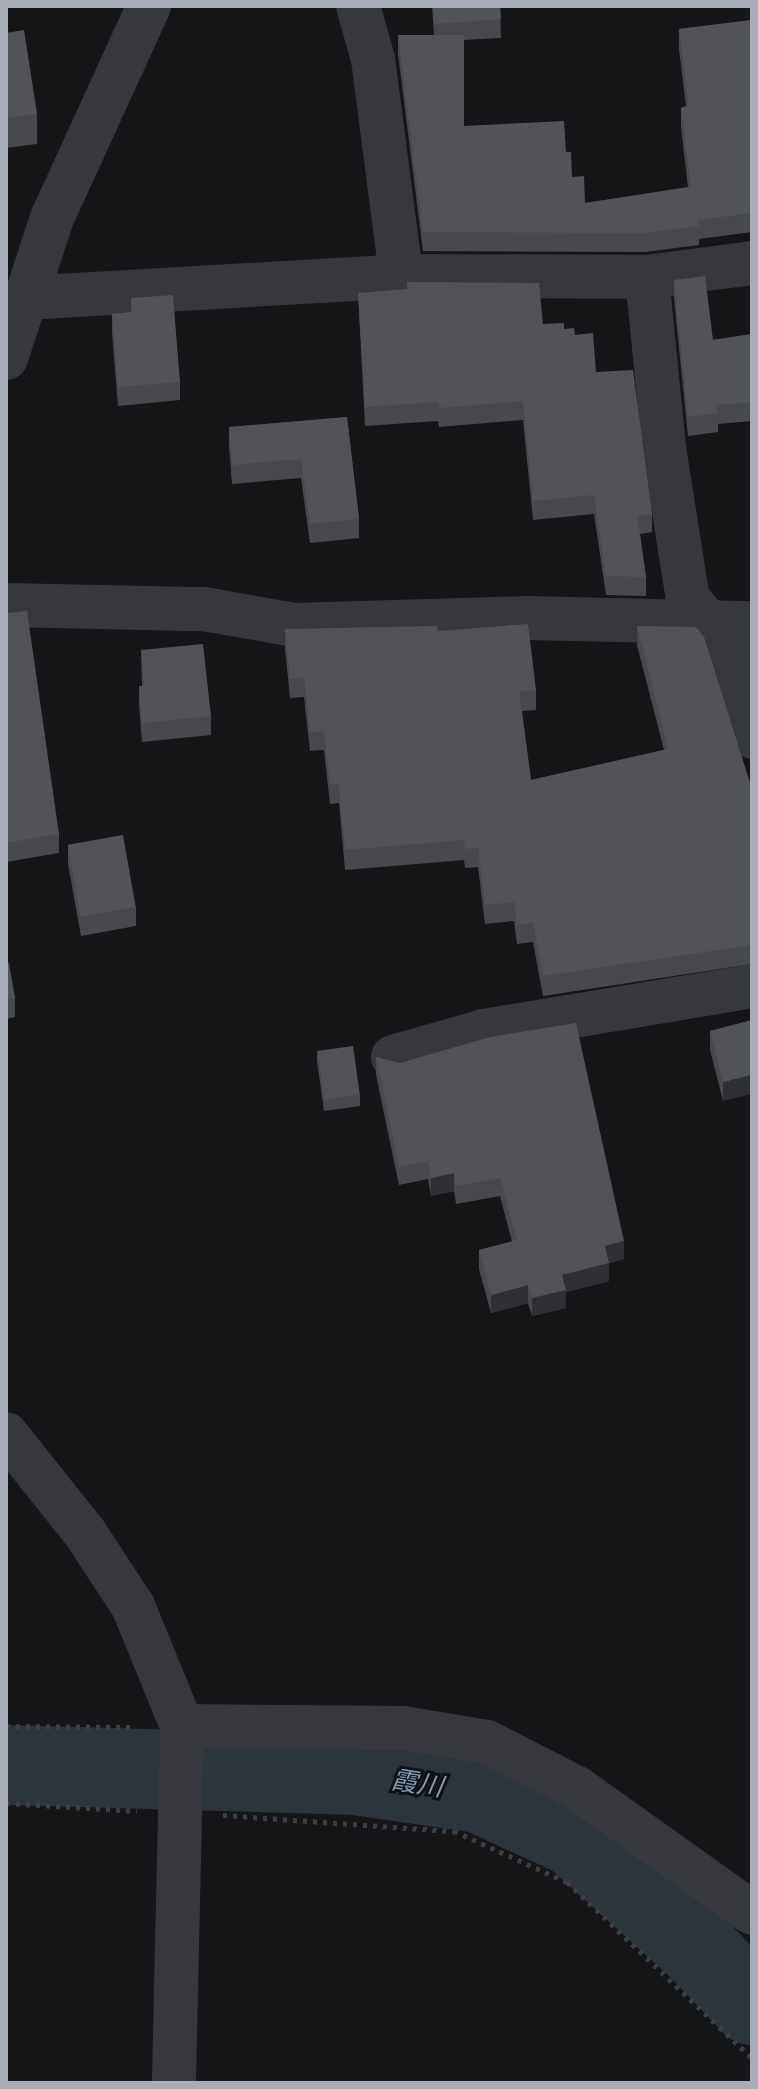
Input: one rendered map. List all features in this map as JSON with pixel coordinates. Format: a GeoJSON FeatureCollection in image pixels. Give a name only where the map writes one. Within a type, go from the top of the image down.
{"type":"FeatureCollection","features":[{"type":"Feature","properties":{"kind":"street"},"geometry":{"type":"LineString","coordinates":[[6,358],[52,218],[149,6]]}},
{"type":"Feature","properties":{"kind":"street"},"geometry":{"type":"LineString","coordinates":[[358,6],[373,59],[401,276]]}},
{"type":"Feature","properties":{"kind":"street"},"geometry":{"type":"LineString","coordinates":[[24,298],[401,276],[647,277],[752,263]]}},
{"type":"Feature","properties":{"kind":"street"},"geometry":{"type":"LineString","coordinates":[[647,277],[664,448],[688,599],[731,621]]}},
{"type":"Feature","properties":{"kind":"street"},"geometry":{"type":"LineString","coordinates":[[6,605],[204,609],[294,625],[731,621]]}},
{"type":"Feature","properties":{"kind":"street"},"geometry":{"type":"LineString","coordinates":[[731,621],[727,644],[752,737]]}},
{"type":"Feature","properties":{"kind":"street"},"geometry":{"type":"LineString","coordinates":[[393,1057],[484,1031],[752,986]]}},
{"type":"Feature","properties":{"kind":"street"},"geometry":{"type":"LineString","coordinates":[[6,1434],[85,1533],[133,1606],[184,1736],[174,2083]]}},
{"type":"Feature","properties":{"kind":"street"},"geometry":{"type":"LineString","coordinates":[[184,1736],[403,1728],[487,1742],[577,1788],[752,1913]]}},
{"type":"Feature","properties":{"kind":"path"},"geometry":{"type":"LineString","coordinates":[[6,1726],[184,1736]]}},
{"type":"Feature","properties":{"kind":"path"},"geometry":{"type":"LineString","coordinates":[[6,1803],[183,1805],[454,1831],[567,1882],[752,2058]]}},
{"type":"Feature","properties":{"kind":"building"},"geometry":{"type":"Polygon","coordinates":[[[433,6],[500,6],[501,19],[434,24],[433,6]]]}},
{"type":"Feature","properties":{"kind":"building"},"geometry":{"type":"Polygon","coordinates":[[[752,20],[752,213],[698,220],[699,226],[645,233],[423,232],[398,35],[464,35],[464,126],[564,121],[566,152],[571,152],[572,177],[584,176],[585,203],[691,187],[681,108],[689,106],[679,29],[752,20]]]}},
{"type":"Feature","properties":{"kind":"building"},"geometry":{"type":"Polygon","coordinates":[[[24,30],[37,114],[6,118],[6,33],[24,30]]]}},
{"type":"Feature","properties":{"kind":"building"},"geometry":{"type":"Polygon","coordinates":[[[705,276],[713,340],[752,334],[752,402],[716,405],[718,413],[688,417],[674,280],[705,276]]]}},
{"type":"Feature","properties":{"kind":"building"},"geometry":{"type":"Polygon","coordinates":[[[407,282],[539,283],[543,324],[564,323],[564,329],[574,328],[575,335],[593,333],[596,372],[633,370],[652,514],[637,516],[646,577],[606,576],[594,495],[533,501],[523,401],[439,408],[438,402],[365,407],[358,293],[408,289],[407,282]]]}},
{"type":"Feature","properties":{"kind":"building"},"geometry":{"type":"Polygon","coordinates":[[[173,295],[180,382],[118,387],[112,314],[132,312],[131,298],[173,295]]]}},
{"type":"Feature","properties":{"kind":"building"},"geometry":{"type":"Polygon","coordinates":[[[347,417],[359,519],[310,524],[301,459],[232,465],[229,427],[347,417]]]}},
{"type":"Feature","properties":{"kind":"building"},"geometry":{"type":"Polygon","coordinates":[[[27,611],[59,834],[6,843],[6,613],[27,611]]]}},
{"type":"Feature","properties":{"kind":"building"},"geometry":{"type":"Polygon","coordinates":[[[528,624],[536,690],[519,692],[531,780],[668,749],[637,626],[696,627],[704,637],[752,789],[752,945],[543,976],[533,922],[517,925],[514,902],[485,905],[478,848],[465,849],[464,840],[345,850],[339,784],[330,785],[324,731],[310,732],[304,677],[290,679],[285,629],[437,626],[438,631],[528,624]]]}},
{"type":"Feature","properties":{"kind":"building"},"geometry":{"type":"Polygon","coordinates":[[[203,644],[211,716],[142,723],[139,686],[144,686],[141,650],[203,644]]]}},
{"type":"Feature","properties":{"kind":"building"},"geometry":{"type":"Polygon","coordinates":[[[123,835],[136,907],[81,917],[68,845],[123,835]]]}},
{"type":"Feature","properties":{"kind":"building"},"geometry":{"type":"Polygon","coordinates":[[[6,963],[9,963],[15,998],[6,1000],[6,963]]]}},
{"type":"Feature","properties":{"kind":"building"},"geometry":{"type":"Polygon","coordinates":[[[752,1020],[752,1075],[723,1082],[710,1031],[752,1020]]]}},
{"type":"Feature","properties":{"kind":"building"},"geometry":{"type":"Polygon","coordinates":[[[576,1023],[624,1241],[605,1246],[609,1263],[562,1275],[566,1290],[532,1298],[528,1285],[491,1295],[479,1250],[517,1240],[500,1178],[456,1186],[454,1173],[431,1178],[428,1161],[399,1167],[376,1057],[400,1063],[490,1037],[576,1023]]]}},
{"type":"Feature","properties":{"kind":"building"},"geometry":{"type":"Polygon","coordinates":[[[353,1046],[360,1095],[324,1100],[317,1051],[353,1046]]]}},
{"type":"Feature","properties":{"kind":"waterway","name":"霞川"},"geometry":{"type":"LineString","coordinates":[[6,1765],[354,1775],[479,1793],[575,1837],[700,1950],[752,2005]]}},
{"type":"Feature","properties":{"kind":"waterway"},"geometry":{"type":"LineString","coordinates":[[700,1950],[752,1964]]}}]}
